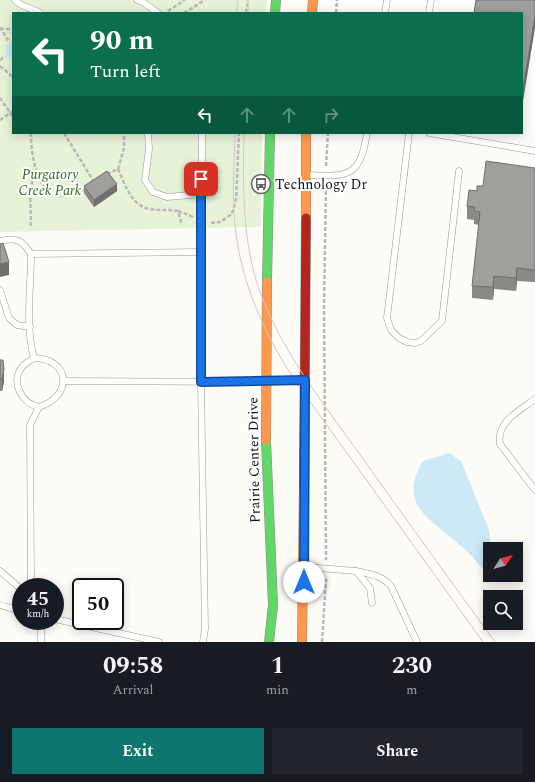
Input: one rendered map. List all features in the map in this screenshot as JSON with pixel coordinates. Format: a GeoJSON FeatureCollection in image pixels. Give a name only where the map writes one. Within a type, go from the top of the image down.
{"type":"FeatureCollection","features":[{"type":"Feature","properties":{"kind":"main road"},"geometry":{"type":"LineString","coordinates":[[275,12],[276,0]]}},
{"type":"Feature","properties":{"kind":"main road"},"geometry":{"type":"LineString","coordinates":[[312,12],[313,0]]}},
{"type":"Feature","properties":{"kind":"main road","name":"Prairie Center Drive"},"geometry":{"type":"LineString","coordinates":[[269,642],[272,605],[265,417],[267,380],[270,134]]}},
{"type":"Feature","properties":{"kind":"main road"},"geometry":{"type":"LineString","coordinates":[[302,642],[304,567],[306,134]]}},
{"type":"Feature","properties":{"kind":"lane"},"geometry":{"type":"LineString","coordinates":[[15,0],[17,4],[34,9],[38,12]]}},
{"type":"Feature","properties":{"kind":"lane"},"geometry":{"type":"LineString","coordinates":[[137,0],[143,2],[157,12]]}},
{"type":"Feature","properties":{"kind":"lane"},"geometry":{"type":"LineString","coordinates":[[385,12],[387,0]]}},
{"type":"Feature","properties":{"kind":"lane"},"geometry":{"type":"LineString","coordinates":[[429,12],[431,0]]}},
{"type":"Feature","properties":{"kind":"lane"},"geometry":{"type":"LineString","coordinates":[[148,134],[149,149],[145,180],[153,192],[168,197],[201,194]]}},
{"type":"Feature","properties":{"kind":"lane"},"geometry":{"type":"LineString","coordinates":[[202,134],[201,382],[205,630],[203,642]]}},
{"type":"Feature","properties":{"kind":"lane"},"geometry":{"type":"LineString","coordinates":[[306,175],[342,175],[354,169],[362,157],[367,134]]}},
{"type":"Feature","properties":{"kind":"lane"},"geometry":{"type":"LineString","coordinates":[[409,134],[387,318],[391,330],[399,338],[407,342],[421,341],[442,321],[459,171]]}},
{"type":"Feature","properties":{"kind":"lane"},"geometry":{"type":"LineString","coordinates":[[436,134],[535,151]]}},
{"type":"Feature","properties":{"kind":"lane"},"geometry":{"type":"LineString","coordinates":[[0,241],[17,239],[24,242],[31,254],[30,327],[31,346],[34,358]]}},
{"type":"Feature","properties":{"kind":"lane"},"geometry":{"type":"LineString","coordinates":[[31,254],[201,252]]}},
{"type":"Feature","properties":{"kind":"lane"},"geometry":{"type":"LineString","coordinates":[[0,290],[9,318],[16,325],[30,327]]}},
{"type":"Feature","properties":{"kind":"lane"},"geometry":{"type":"LineString","coordinates":[[34,358],[44,358],[58,366],[64,381],[60,394],[55,399],[39,407],[33,406],[21,396],[17,381],[21,368],[34,358]]}},
{"type":"Feature","properties":{"kind":"lane"},"geometry":{"type":"LineString","coordinates":[[64,381],[252,382],[267,380],[305,380]]}},
{"type":"Feature","properties":{"kind":"lane"},"geometry":{"type":"LineString","coordinates":[[535,399],[506,421],[501,428],[499,436],[500,444],[535,490]]}},
{"type":"Feature","properties":{"kind":"lane"},"geometry":{"type":"LineString","coordinates":[[31,578],[30,426],[39,407]]}},
{"type":"Feature","properties":{"kind":"lane"},"geometry":{"type":"LineString","coordinates":[[304,567],[356,571],[378,576],[385,580],[391,586],[417,642]]}},
{"type":"Feature","properties":{"kind":"lane"},"geometry":{"type":"LineString","coordinates":[[0,571],[12,581]]}},
{"type":"Feature","properties":{"kind":"lane"},"geometry":{"type":"LineString","coordinates":[[356,571],[370,588],[372,603]]}},
{"type":"Feature","properties":{"kind":"lane"},"geometry":{"type":"LineString","coordinates":[[0,605],[12,608]]}},
{"type":"Feature","properties":{"kind":"lane"},"geometry":{"type":"LineString","coordinates":[[64,621],[159,642]]}},
{"type":"Feature","properties":{"kind":"lane"},"geometry":{"type":"LineString","coordinates":[[41,630],[41,642]]}},
{"type":"Feature","properties":{"kind":"path"},"geometry":{"type":"LineString","coordinates":[[168,10],[185,0]]}},
{"type":"Feature","properties":{"kind":"path"},"geometry":{"type":"LineString","coordinates":[[186,12],[205,0]]}},
{"type":"Feature","properties":{"kind":"path"},"geometry":{"type":"LineString","coordinates":[[246,12],[248,0]]}},
{"type":"Feature","properties":{"kind":"path"},"geometry":{"type":"LineString","coordinates":[[336,12],[337,0]]}},
{"type":"Feature","properties":{"kind":"path"},"geometry":{"type":"LineString","coordinates":[[1,28],[12,29]]}},
{"type":"Feature","properties":{"kind":"path"},"geometry":{"type":"LineString","coordinates":[[1,28],[9,42]]}},
{"type":"Feature","properties":{"kind":"path"},"geometry":{"type":"LineString","coordinates":[[0,60],[5,56]]}},
{"type":"Feature","properties":{"kind":"path"},"geometry":{"type":"LineString","coordinates":[[0,66],[12,76]]}},
{"type":"Feature","properties":{"kind":"path"},"geometry":{"type":"LineString","coordinates":[[0,98],[10,114],[0,120]]}},
{"type":"Feature","properties":{"kind":"path"},"geometry":{"type":"LineString","coordinates":[[31,134],[31,146],[36,173],[40,182],[49,191],[58,195],[69,195],[80,192],[99,179]]}},
{"type":"Feature","properties":{"kind":"path"},"geometry":{"type":"LineString","coordinates":[[65,134],[94,182]]}},
{"type":"Feature","properties":{"kind":"path"},"geometry":{"type":"LineString","coordinates":[[104,176],[118,169],[124,148],[124,134]]}},
{"type":"Feature","properties":{"kind":"path"},"geometry":{"type":"LineString","coordinates":[[211,223],[220,222],[232,214],[236,200],[240,134]]}},
{"type":"Feature","properties":{"kind":"path"},"geometry":{"type":"LineString","coordinates":[[322,642],[326,603],[324,307],[328,134]]}},
{"type":"Feature","properties":{"kind":"path"},"geometry":{"type":"LineString","coordinates":[[31,226],[30,189],[36,173]]}},
{"type":"Feature","properties":{"kind":"path"},"geometry":{"type":"LineString","coordinates":[[178,211],[190,216]]}},
{"type":"Feature","properties":{"kind":"green space","name":"Purgatory Creek Park"},"geometry":{"type":"Polygon","coordinates":[[[0,0],[267,0],[266,12],[12,12],[12,134],[262,134],[261,227],[0,232],[0,0]]]}},
{"type":"Feature","properties":{"kind":"water"},"geometry":{"type":"Polygon","coordinates":[[[11,42],[12,60],[7,56],[6,52],[7,45],[11,42]]]}},
{"type":"Feature","properties":{"kind":"water"},"geometry":{"type":"Polygon","coordinates":[[[449,453],[461,461],[489,530],[490,542],[483,542],[483,570],[466,551],[422,512],[416,502],[414,490],[416,477],[423,461],[449,453]]]}},
{"type":"Feature","properties":{"kind":"building"},"geometry":{"type":"Polygon","coordinates":[[[476,0],[535,0],[535,15],[523,89],[523,12],[474,12],[476,0]]]}},
{"type":"Feature","properties":{"kind":"building"},"geometry":{"type":"Polygon","coordinates":[[[486,161],[535,168],[535,270],[517,268],[516,278],[494,276],[493,287],[472,286],[480,212],[474,211],[475,207],[467,206],[469,190],[477,191],[477,186],[483,186],[486,161]]]}},
{"type":"Feature","properties":{"kind":"building"},"geometry":{"type":"Polygon","coordinates":[[[107,171],[117,184],[94,200],[84,186],[107,171]]]}},
{"type":"Feature","properties":{"kind":"building"},"geometry":{"type":"Polygon","coordinates":[[[3,243],[9,262],[0,264],[0,244],[3,243]]]}},
{"type":"Feature","properties":{"kind":"building"},"geometry":{"type":"Polygon","coordinates":[[[0,360],[3,360],[4,369],[2,379],[0,379],[0,360]]]}},
{"type":"Feature","properties":{"kind":"tram line"},"geometry":{"type":"LineString","coordinates":[[237,12],[238,0]]}},
{"type":"Feature","properties":{"kind":"tram line"},"geometry":{"type":"LineString","coordinates":[[248,0],[248,12]]}},
{"type":"Feature","properties":{"kind":"tram line"},"geometry":{"type":"LineString","coordinates":[[235,134],[234,202],[238,247],[249,289],[265,328],[275,348],[298,385],[483,642]]}},
{"type":"Feature","properties":{"kind":"tram line"},"geometry":{"type":"LineString","coordinates":[[244,134],[244,207],[248,244],[256,280],[276,327],[301,372],[495,642]]}},
{"type":"Feature","properties":{"kind":"traffic: fast"},"geometry":{"type":"LineString","coordinates":[[275,12],[276,0]]}},
{"type":"Feature","properties":{"kind":"traffic: fast"},"geometry":{"type":"LineString","coordinates":[[267,282],[270,134]]}},
{"type":"Feature","properties":{"kind":"traffic: fast"},"geometry":{"type":"LineString","coordinates":[[266,440],[273,605],[269,642]]}},
{"type":"Feature","properties":{"kind":"traffic: slow"},"geometry":{"type":"LineString","coordinates":[[312,12],[313,0]]}},
{"type":"Feature","properties":{"kind":"traffic: slow"},"geometry":{"type":"LineString","coordinates":[[306,134],[306,218]]}},
{"type":"Feature","properties":{"kind":"traffic: slow"},"geometry":{"type":"LineString","coordinates":[[266,440],[267,282]]}},
{"type":"Feature","properties":{"kind":"traffic: slow"},"geometry":{"type":"LineString","coordinates":[[302,642],[304,486]]}},
{"type":"Feature","properties":{"kind":"traffic: jam"},"geometry":{"type":"LineString","coordinates":[[304,486],[306,218]]}},
{"type":"Feature","properties":{"kind":"place","name":"Technology Dr"},"geometry":{"type":"Point","coordinates":[261,184]}},
{"type":"Feature","properties":{"kind":"route"},"geometry":{"type":"LineString","coordinates":[[201,179],[201,382],[305,380],[304,582]]}}]}
